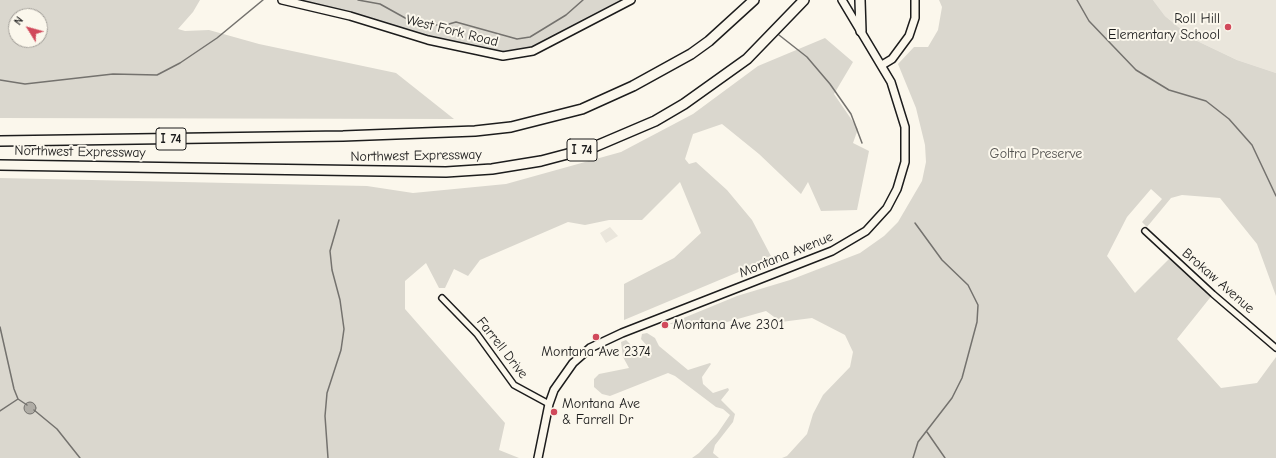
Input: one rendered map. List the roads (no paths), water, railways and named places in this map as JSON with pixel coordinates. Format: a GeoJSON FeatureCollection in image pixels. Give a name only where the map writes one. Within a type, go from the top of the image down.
{"type":"FeatureCollection","features":[{"type":"Feature","properties":{"kind":"highway","name":"Northwest Expressway"},"geometry":{"type":"LineString","coordinates":[[0,141],[342,136],[475,131],[511,127],[582,109],[633,86],[703,45],[754,0]]}},
{"type":"Feature","properties":{"kind":"highway","name":"Northwest Expressway"},"geometry":{"type":"LineString","coordinates":[[0,165],[446,172],[492,169],[541,161],[594,147],[655,121],[684,104],[713,85],[747,59],[804,0]]}},
{"type":"Feature","properties":{"kind":"highway"},"geometry":{"type":"LineString","coordinates":[[860,0],[861,31]]}},
{"type":"Feature","properties":{"kind":"street","name":"West Fork Road"},"geometry":{"type":"LineString","coordinates":[[282,0],[350,16],[428,40],[503,56],[533,51],[631,0]]}},
{"type":"Feature","properties":{"kind":"street","name":"Montana Avenue"},"geometry":{"type":"LineString","coordinates":[[538,458],[549,404],[556,387],[566,371],[590,348],[622,333],[815,259],[856,238],[873,224],[887,208],[897,189],[905,157],[905,127],[891,82],[842,0]]}},
{"type":"Feature","properties":{"kind":"street"},"geometry":{"type":"LineString","coordinates":[[882,65],[892,59],[909,36],[915,18],[915,0]]}},
{"type":"Feature","properties":{"kind":"street","name":"Brokaw Avenue"},"geometry":{"type":"LineString","coordinates":[[1145,231],[1213,294],[1276,348]]}},
{"type":"Feature","properties":{"kind":"street","name":"Farrell Drive"},"geometry":{"type":"LineString","coordinates":[[442,298],[477,334],[514,385],[549,404]]}},
{"type":"Feature","properties":{"kind":"waterway"},"geometry":{"type":"LineString","coordinates":[[0,80],[25,84],[113,74],[157,75],[180,63],[217,38],[263,0]]}},
{"type":"Feature","properties":{"kind":"waterway"},"geometry":{"type":"LineString","coordinates":[[358,0],[380,4],[407,19],[442,26],[456,22],[517,39],[530,37],[566,15],[583,0]]}},
{"type":"Feature","properties":{"kind":"waterway"},"geometry":{"type":"LineString","coordinates":[[1077,0],[1089,21],[1136,70],[1169,90],[1206,101],[1229,119],[1252,145],[1276,196]]}},
{"type":"Feature","properties":{"kind":"waterway"},"geometry":{"type":"LineString","coordinates":[[779,35],[807,57],[830,84],[851,114],[862,143]]}},
{"type":"Feature","properties":{"kind":"waterway"},"geometry":{"type":"LineString","coordinates":[[328,458],[325,416],[327,393],[341,350],[344,329],[340,300],[332,270],[330,251],[339,220]]}},
{"type":"Feature","properties":{"kind":"waterway"},"geometry":{"type":"LineString","coordinates":[[913,458],[918,442],[952,398],[962,378],[977,322],[978,305],[968,285],[942,260],[915,223]]}},
{"type":"Feature","properties":{"kind":"waterway"},"geometry":{"type":"LineString","coordinates":[[0,327],[14,389],[18,399],[27,405]]}},
{"type":"Feature","properties":{"kind":"waterway"},"geometry":{"type":"LineString","coordinates":[[0,411],[18,399]]}},
{"type":"Feature","properties":{"kind":"waterway"},"geometry":{"type":"LineString","coordinates":[[34,410],[57,429],[80,458]]}},
{"type":"Feature","properties":{"kind":"waterway"},"geometry":{"type":"LineString","coordinates":[[927,432],[945,458]]}},
{"type":"Feature","properties":{"kind":"place","name":"Roll Hill Elementary School"},"geometry":{"type":"Point","coordinates":[1228,27]}},
{"type":"Feature","properties":{"kind":"place","name":"Montana Ave 2301"},"geometry":{"type":"Point","coordinates":[665,325]}},
{"type":"Feature","properties":{"kind":"place","name":"Montana Ave 2374"},"geometry":{"type":"Point","coordinates":[596,337]}},
{"type":"Feature","properties":{"kind":"place","name":"Montana Ave & Farrell Dr"},"geometry":{"type":"Point","coordinates":[554,412]}},
{"type":"Feature","properties":{"kind":"park label","name":"Goltra Preserve"},"geometry":{"type":"Point","coordinates":[1036,154]}}]}
